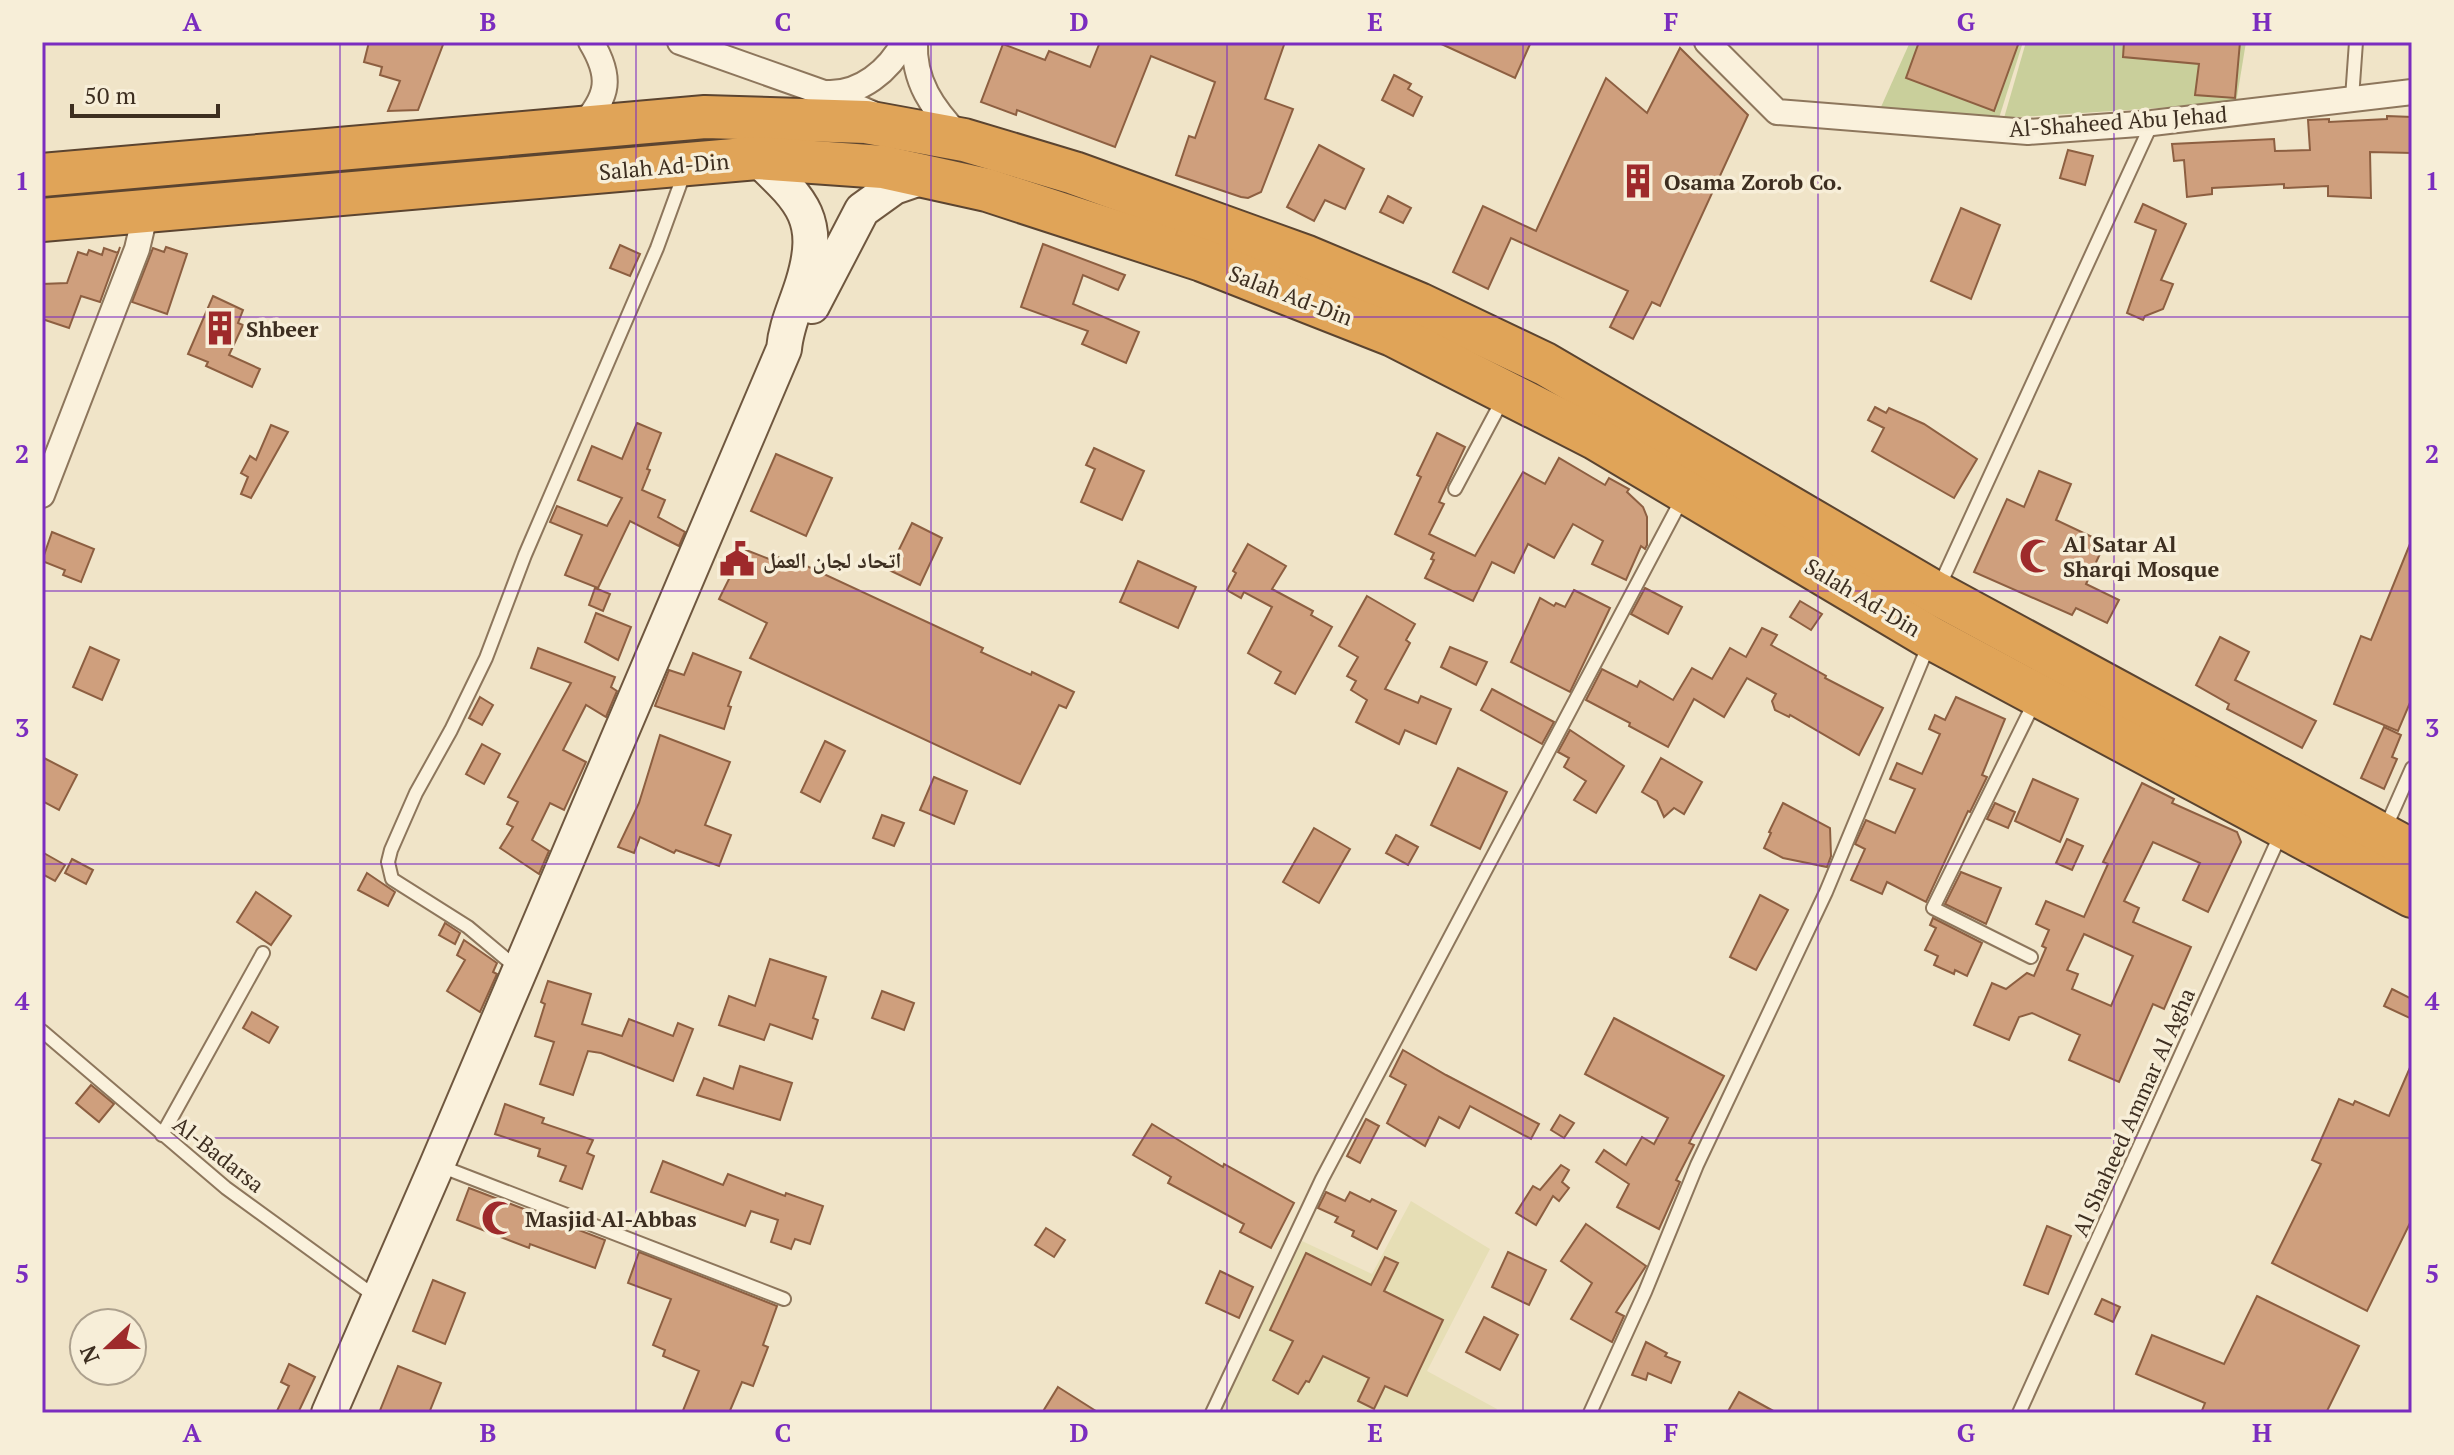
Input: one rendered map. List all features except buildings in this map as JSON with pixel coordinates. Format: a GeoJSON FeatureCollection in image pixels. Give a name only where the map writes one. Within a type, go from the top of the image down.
{"type":"FeatureCollection","features":[{"type":"Feature","properties":{"kind":"highway","name":"Salah Ad-Din"},"geometry":{"type":"LineString","coordinates":[[42,175],[705,117],[842,120],[902,127],[964,140],[1074,173],[1307,257],[1406,320],[1510,395],[1686,491],[1931,638],[2412,896]]}},
{"type":"Feature","properties":{"kind":"highway","name":"Salah Ad-Din"},"geometry":{"type":"LineString","coordinates":[[42,220],[757,158],[883,167],[987,190],[1202,260],[1545,364],[1936,593],[2397,844]]}},
{"type":"Feature","properties":{"kind":"highway"},"geometry":{"type":"LineString","coordinates":[[1510,395],[1513,370],[1545,364]]}},
{"type":"Feature","properties":{"kind":"main road"},"geometry":{"type":"LineString","coordinates":[[329,1413],[784,349],[786,331],[811,248],[811,226],[794,193],[757,158]]}},
{"type":"Feature","properties":{"kind":"main road"},"geometry":{"type":"LineString","coordinates":[[784,349],[799,334],[862,210],[894,187],[926,176]]}},
{"type":"Feature","properties":{"kind":"street"},"geometry":{"type":"LineString","coordinates":[[582,126],[602,99],[605,82],[600,56],[591,42]]}},
{"type":"Feature","properties":{"kind":"street"},"geometry":{"type":"LineString","coordinates":[[680,42],[824,93],[902,127]]}},
{"type":"Feature","properties":{"kind":"street"},"geometry":{"type":"LineString","coordinates":[[824,93],[845,94],[858,89],[877,75],[900,51],[904,42]]}},
{"type":"Feature","properties":{"kind":"street"},"geometry":{"type":"LineString","coordinates":[[915,42],[914,59],[929,102],[964,140]]}},
{"type":"Feature","properties":{"kind":"street","name":"Al-Shaheed Abu Jehad"},"geometry":{"type":"LineString","coordinates":[[1707,42],[1777,112],[2028,132],[2152,123],[2412,92]]}},
{"type":"Feature","properties":{"kind":"street"},"geometry":{"type":"LineString","coordinates":[[42,495],[137,249],[146,211]]}},
{"type":"Feature","properties":{"kind":"lane"},"geometry":{"type":"LineString","coordinates":[[2352,98],[2356,42]]}},
{"type":"Feature","properties":{"kind":"lane"},"geometry":{"type":"LineString","coordinates":[[1936,593],[2152,123]]}},
{"type":"Feature","properties":{"kind":"lane"},"geometry":{"type":"LineString","coordinates":[[519,970],[468,927],[392,879],[388,862],[416,793],[486,658],[525,555],[657,248],[688,164]]}},
{"type":"Feature","properties":{"kind":"lane"},"geometry":{"type":"LineString","coordinates":[[1455,489],[1510,395]]}},
{"type":"Feature","properties":{"kind":"lane"},"geometry":{"type":"LineString","coordinates":[[1212,1413],[1322,1179],[1686,491]]}},
{"type":"Feature","properties":{"kind":"lane"},"geometry":{"type":"LineString","coordinates":[[1590,1413],[1645,1292],[1697,1165],[1826,892],[1931,638]]}},
{"type":"Feature","properties":{"kind":"lane"},"geometry":{"type":"LineString","coordinates":[[2031,957],[1933,908],[2038,695]]}},
{"type":"Feature","properties":{"kind":"lane"},"geometry":{"type":"LineString","coordinates":[[2397,844],[2412,768]]}},
{"type":"Feature","properties":{"kind":"lane","name":"Al Shaheed Ammar Al Agha"},"geometry":{"type":"LineString","coordinates":[[2019,1413],[2284,828]]}},
{"type":"Feature","properties":{"kind":"lane"},"geometry":{"type":"LineString","coordinates":[[162,1135],[263,953]]}},
{"type":"Feature","properties":{"kind":"lane","name":"Al-Badarsa"},"geometry":{"type":"LineString","coordinates":[[42,1031],[226,1188],[379,1299]]}},
{"type":"Feature","properties":{"kind":"lane"},"geometry":{"type":"LineString","coordinates":[[437,1165],[784,1299]]}},
{"type":"Feature","properties":{"kind":"shaded area"},"geometry":{"type":"Polygon","coordinates":[[[1411,1201],[1490,1249],[1427,1371],[1497,1409],[1495,1413],[1219,1413],[1302,1241],[1372,1274],[1411,1201]]]}},
{"type":"Feature","properties":{"kind":"green space"},"geometry":{"type":"Polygon","coordinates":[[[1910,42],[2023,42],[1999,118],[1881,107],[1910,42]]]}},
{"type":"Feature","properties":{"kind":"green space"},"geometry":{"type":"Polygon","coordinates":[[[2026,42],[2246,42],[2236,103],[2004,118],[2026,42]]]}},
{"type":"Feature","properties":{"kind":"place","name":"Osama Zorob Co."},"geometry":{"type":"Point","coordinates":[1638,181]}},
{"type":"Feature","properties":{"kind":"place","name":"Shbeer"},"geometry":{"type":"Point","coordinates":[220,328]}},
{"type":"Feature","properties":{"kind":"place","name":"Al Satar Al Sharqi Mosque"},"geometry":{"type":"Point","coordinates":[2037,556]}},
{"type":"Feature","properties":{"kind":"place","name":"اتحاد لجان العمل"},"geometry":{"type":"Point","coordinates":[737,559]}},
{"type":"Feature","properties":{"kind":"place","name":"Masjid Al-Abbas"},"geometry":{"type":"Point","coordinates":[499,1218]}}]}
